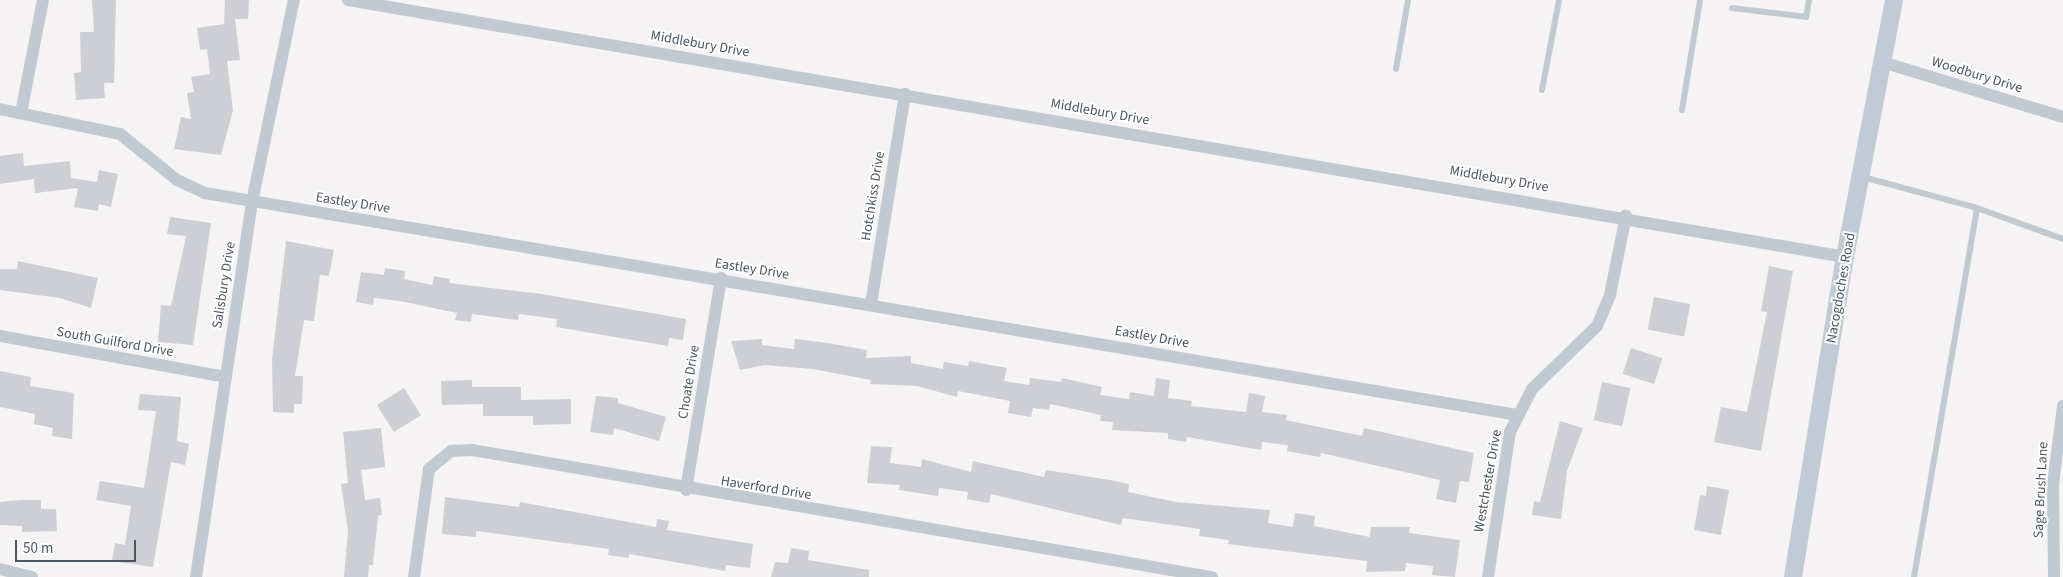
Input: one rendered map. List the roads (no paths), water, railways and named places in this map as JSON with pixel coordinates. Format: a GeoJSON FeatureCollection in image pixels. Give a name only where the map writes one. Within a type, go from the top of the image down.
{"type":"FeatureCollection","features":[{"type":"Feature","properties":{"kind":"main road","name":"Nacogdoches Road"},"geometry":{"type":"LineString","coordinates":[[1793,577],[1845,256],[1862,176],[1894,0]]}},
{"type":"Feature","properties":{"kind":"street"},"geometry":{"type":"LineString","coordinates":[[21,113],[43,0]]}},
{"type":"Feature","properties":{"kind":"street","name":"Salisbury Drive"},"geometry":{"type":"LineString","coordinates":[[196,577],[252,202],[294,0]]}},
{"type":"Feature","properties":{"kind":"street","name":"Middlebury Drive"},"geometry":{"type":"LineString","coordinates":[[348,0],[1626,216],[1845,256]]}},
{"type":"Feature","properties":{"kind":"street","name":"Woodbury Drive"},"geometry":{"type":"LineString","coordinates":[[1882,62],[2063,117]]}},
{"type":"Feature","properties":{"kind":"street","name":"Hotchkiss Drive"},"geometry":{"type":"LineString","coordinates":[[871,304],[905,94]]}},
{"type":"Feature","properties":{"kind":"street","name":"Eastley Drive"},"geometry":{"type":"LineString","coordinates":[[0,109],[120,134],[176,180],[205,193],[721,278],[1518,415]]}},
{"type":"Feature","properties":{"kind":"street","name":"Westchester Drive"},"geometry":{"type":"LineString","coordinates":[[1488,577],[1510,432],[1532,389],[1597,326],[1610,295],[1626,216]]}},
{"type":"Feature","properties":{"kind":"street","name":"Choate Drive"},"geometry":{"type":"LineString","coordinates":[[686,490],[721,278]]}},
{"type":"Feature","properties":{"kind":"street","name":"South Guilford Drive"},"geometry":{"type":"LineString","coordinates":[[0,336],[225,377]]}},
{"type":"Feature","properties":{"kind":"street","name":"Sage Brush Lane"},"geometry":{"type":"LineString","coordinates":[[2054,577],[2053,484],[2063,406]]}},
{"type":"Feature","properties":{"kind":"street","name":"Haverford Drive"},"geometry":{"type":"LineString","coordinates":[[414,577],[429,469],[451,451],[472,450],[686,490],[1212,577]]}},
{"type":"Feature","properties":{"kind":"street"},"geometry":{"type":"LineString","coordinates":[[0,569],[32,577]]}},
{"type":"Feature","properties":{"kind":"lane"},"geometry":{"type":"LineString","coordinates":[[1396,68],[1408,0]]}},
{"type":"Feature","properties":{"kind":"lane"},"geometry":{"type":"LineString","coordinates":[[1542,90],[1558,0]]}},
{"type":"Feature","properties":{"kind":"lane"},"geometry":{"type":"LineString","coordinates":[[1682,110],[1700,0]]}},
{"type":"Feature","properties":{"kind":"lane"},"geometry":{"type":"LineString","coordinates":[[1732,8],[1806,17],[1809,0]]}},
{"type":"Feature","properties":{"kind":"lane"},"geometry":{"type":"LineString","coordinates":[[1862,176],[1977,208],[2063,239]]}},
{"type":"Feature","properties":{"kind":"lane"},"geometry":{"type":"LineString","coordinates":[[1914,577],[1977,208]]}}]}
